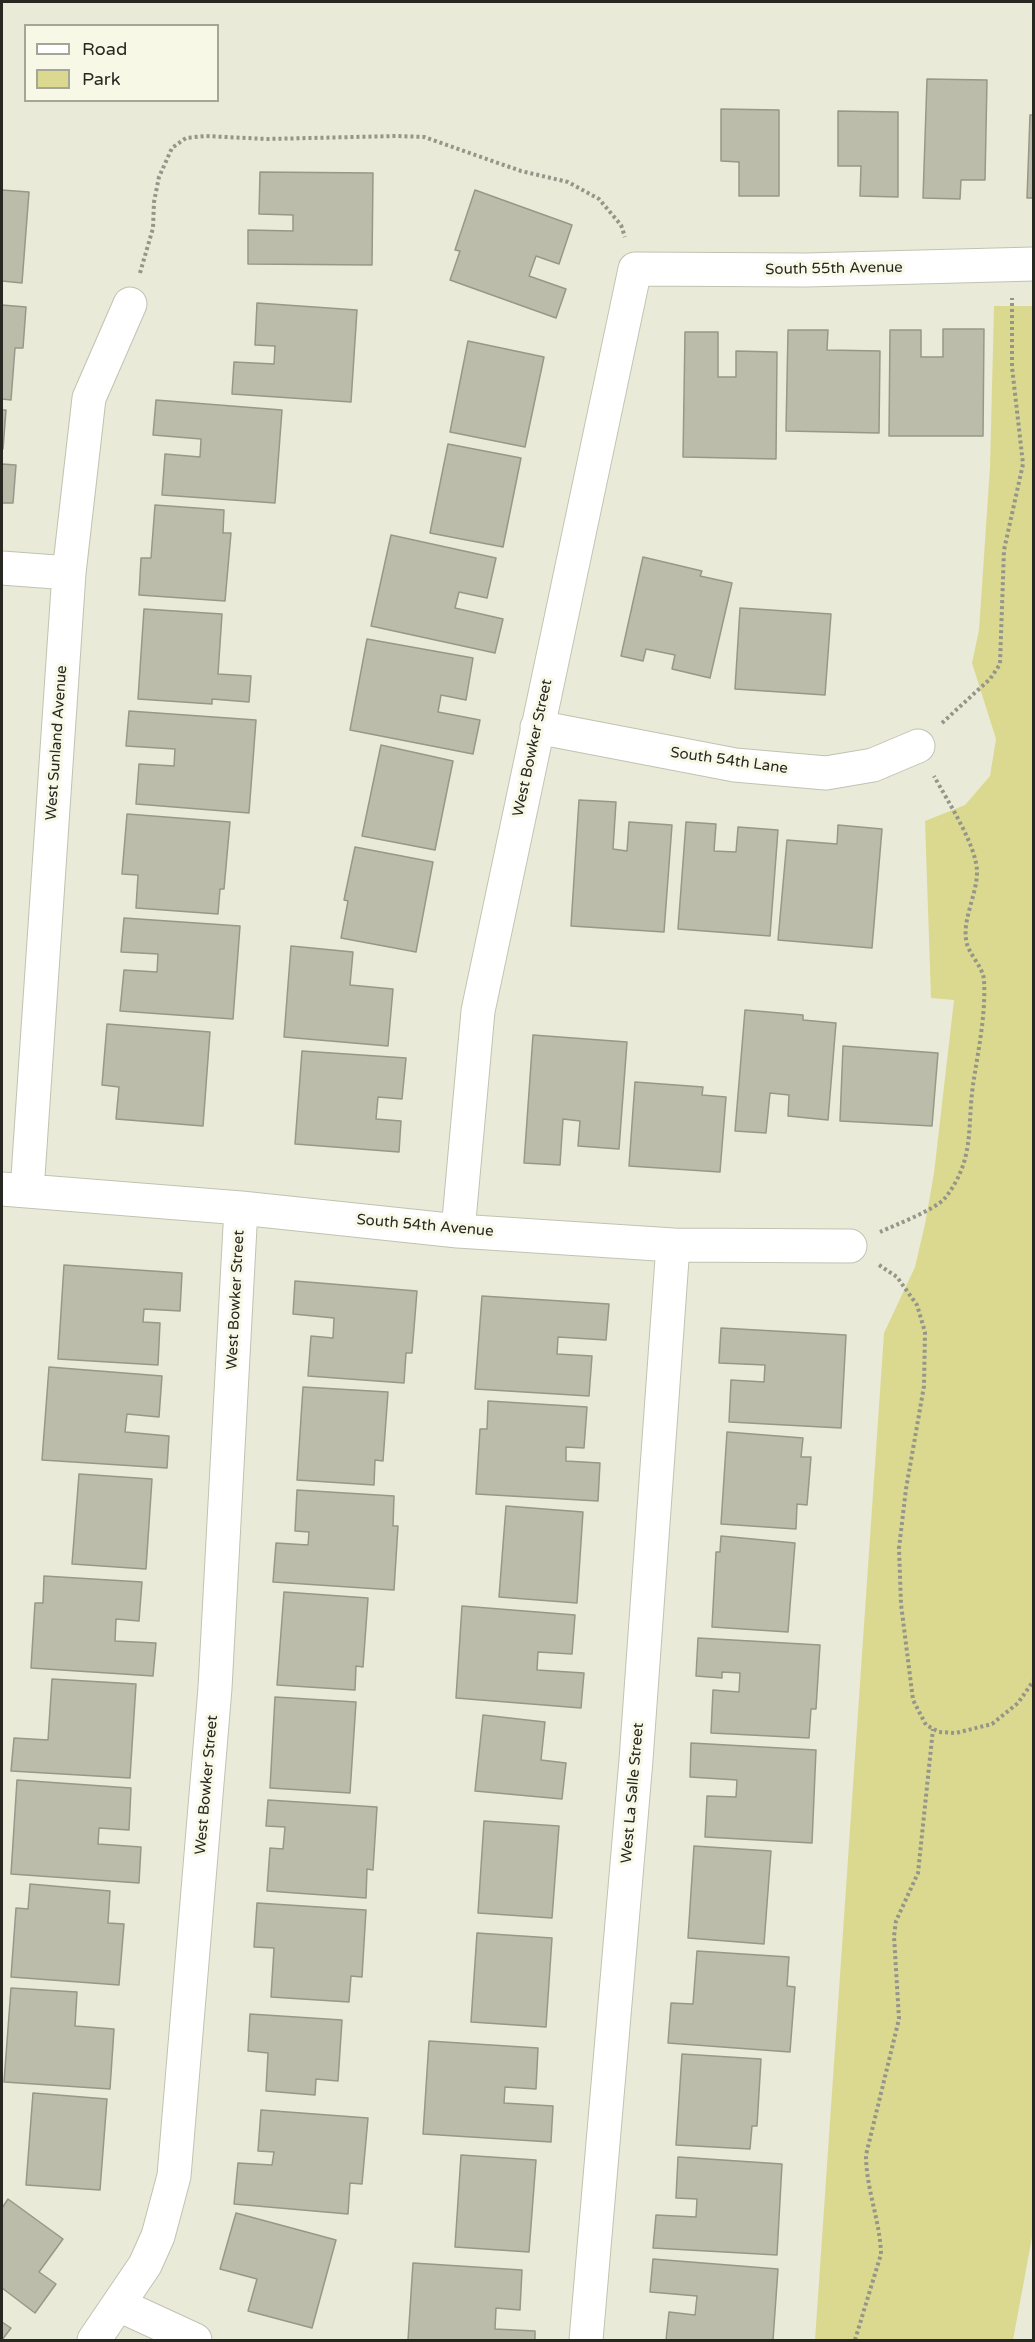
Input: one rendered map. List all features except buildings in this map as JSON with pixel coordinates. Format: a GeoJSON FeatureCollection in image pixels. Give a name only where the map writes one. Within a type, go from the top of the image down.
{"type":"FeatureCollection","features":[{"type":"Feature","properties":{"kind":"street","name":"South 55th Avenue"},"geometry":{"type":"LineString","coordinates":[[635,269],[806,270],[1023,264]]}},
{"type":"Feature","properties":{"kind":"street","name":"West Bowker Street"},"geometry":{"type":"LineString","coordinates":[[458,1231],[478,1011],[635,269]]}},
{"type":"Feature","properties":{"kind":"street","name":"West Sunland Avenue"},"geometry":{"type":"LineString","coordinates":[[14,1190],[69,573],[89,398],[130,304]]}},
{"type":"Feature","properties":{"kind":"street"},"geometry":{"type":"LineString","coordinates":[[2,568],[69,573]]}},
{"type":"Feature","properties":{"kind":"street","name":"South 54th Lane"},"geometry":{"type":"LineString","coordinates":[[537,727],[735,765],[826,773],[873,765],[918,746]]}},
{"type":"Feature","properties":{"kind":"street","name":"South 54th Avenue"},"geometry":{"type":"LineString","coordinates":[[14,1190],[241,1208],[458,1231],[673,1245],[850,1246]]}},
{"type":"Feature","properties":{"kind":"street","name":"West Bowker Street"},"geometry":{"type":"LineString","coordinates":[[94,2340],[145,2265],[158,2236],[174,2176],[215,1688],[241,1208]]}},
{"type":"Feature","properties":{"kind":"street","name":"West La Salle Street"},"geometry":{"type":"LineString","coordinates":[[586,2340],[636,1760],[673,1245]]}},
{"type":"Feature","properties":{"kind":"street"},"geometry":{"type":"LineString","coordinates":[[119,2305],[195,2340]]}},
{"type":"Feature","properties":{"kind":"path"},"geometry":{"type":"LineString","coordinates":[[130,304],[153,228],[153,202],[159,177],[172,148],[186,138],[205,136],[267,139],[424,137],[521,171],[568,182],[599,199],[621,225],[635,269]]}},
{"type":"Feature","properties":{"kind":"path"},"geometry":{"type":"LineString","coordinates":[[850,1246],[912,1218],[943,1200],[961,1172],[970,1139],[973,1088],[982,1035],[984,978],[966,941],[966,929],[974,898],[977,870],[973,849],[918,746],[990,679],[1000,664],[1004,550],[1023,464],[1012,367],[1023,264]]}},
{"type":"Feature","properties":{"kind":"path"},"geometry":{"type":"LineString","coordinates":[[850,1246],[897,1276],[917,1305],[925,1332],[924,1386],[906,1489],[899,1548],[901,1604],[913,1700],[926,1725],[939,1732],[956,1733],[992,1724],[1018,1703],[1034,1680]]}},
{"type":"Feature","properties":{"kind":"path"},"geometry":{"type":"LineString","coordinates":[[855,2340],[881,2254],[881,2240],[866,2175],[866,2155],[899,2019],[894,1936],[896,1922],[918,1873],[933,1729]]}},
{"type":"Feature","properties":{"kind":"green space"},"geometry":{"type":"Polygon","coordinates":[[[994,306],[1034,306],[1033,2232],[1013,2340],[815,2340],[884,1333],[915,1267],[925,1224],[934,1173],[954,1000],[931,998],[925,821],[965,805],[990,776],[996,739],[972,663],[979,630],[990,467],[994,306]]]}}]}
